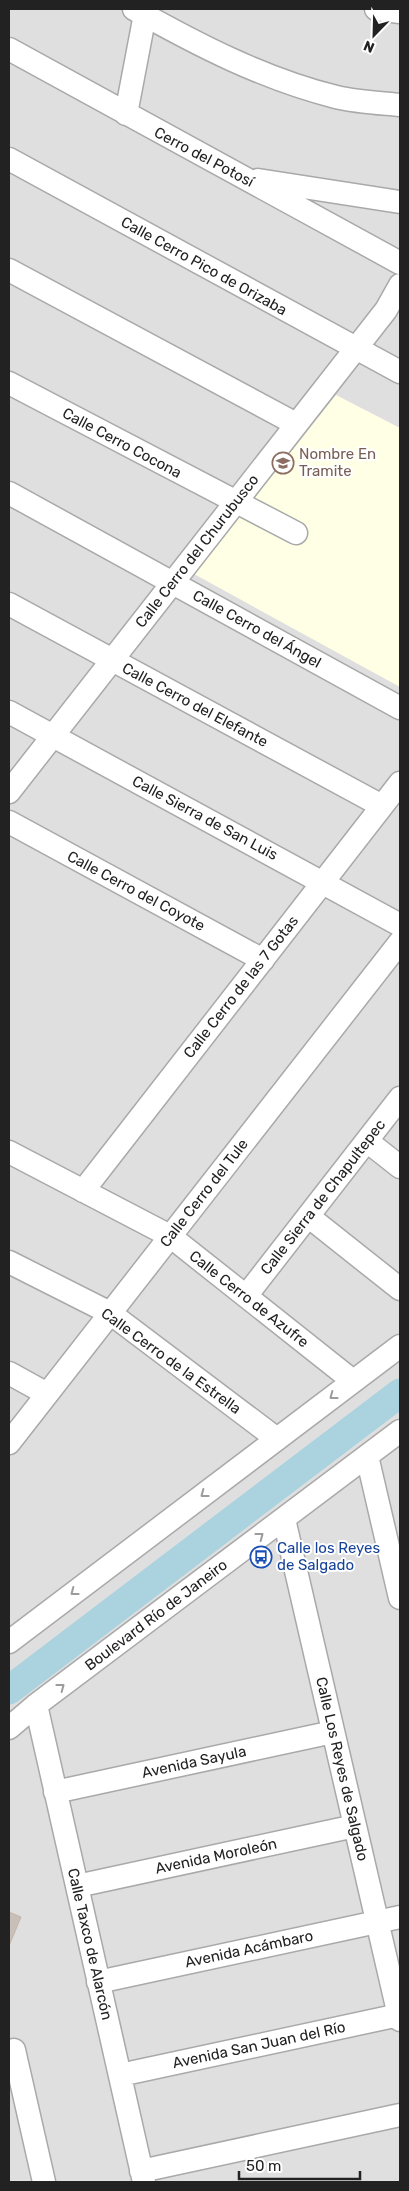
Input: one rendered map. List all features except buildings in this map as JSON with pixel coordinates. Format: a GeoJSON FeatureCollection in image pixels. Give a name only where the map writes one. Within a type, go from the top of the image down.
{"type":"FeatureCollection","features":[{"type":"Feature","properties":{"kind":"street"},"geometry":{"type":"LineString","coordinates":[[376,9],[400,12]]}},
{"type":"Feature","properties":{"kind":"street"},"geometry":{"type":"LineString","coordinates":[[126,114],[141,11],[198,45],[264,74],[337,97],[400,105]]}},
{"type":"Feature","properties":{"kind":"street","name":"Cerro del Potosí"},"geometry":{"type":"LineString","coordinates":[[9,49],[400,263]]}},
{"type":"Feature","properties":{"kind":"street","name":"Calle Cerro Pico de Orizaba"},"geometry":{"type":"LineString","coordinates":[[9,159],[400,372]]}},
{"type":"Feature","properties":{"kind":"street"},"geometry":{"type":"LineString","coordinates":[[242,177],[400,202]]}},
{"type":"Feature","properties":{"kind":"street"},"geometry":{"type":"LineString","coordinates":[[9,270],[296,424]]}},
{"type":"Feature","properties":{"kind":"street","name":"Calle Cerro del Churubusco"},"geometry":{"type":"LineString","coordinates":[[9,792],[386,310],[400,285]]}},
{"type":"Feature","properties":{"kind":"street","name":"Calle Cerro Cocona"},"geometry":{"type":"LineString","coordinates":[[9,382],[296,533]]}},
{"type":"Feature","properties":{"kind":"street","name":"Calle Cerro del Ángel"},"geometry":{"type":"LineString","coordinates":[[9,493],[400,708]]}},
{"type":"Feature","properties":{"kind":"street","name":"Calle Cerro del Elefante"},"geometry":{"type":"LineString","coordinates":[[9,604],[382,806]]}},
{"type":"Feature","properties":{"kind":"street","name":"Calle Sierra de San Luis"},"geometry":{"type":"LineString","coordinates":[[9,712],[400,925]]}},
{"type":"Feature","properties":{"kind":"street","name":"Calle Cerro de las 7 Gotas"},"geometry":{"type":"LineString","coordinates":[[83,1190],[400,783]]}},
{"type":"Feature","properties":{"kind":"street","name":"Calle Cerro del Coyote"},"geometry":{"type":"LineString","coordinates":[[9,822],[263,960]]}},
{"type":"Feature","properties":{"kind":"street","name":"Calle Cerro del Tule"},"geometry":{"type":"LineString","coordinates":[[9,1443],[400,942]]}},
{"type":"Feature","properties":{"kind":"street","name":"Calle Sierra de Chapultepec"},"geometry":{"type":"LineString","coordinates":[[246,1296],[400,1098]]}},
{"type":"Feature","properties":{"kind":"street"},"geometry":{"type":"LineString","coordinates":[[367,1141],[400,1166]]}},
{"type":"Feature","properties":{"kind":"street","name":"Calle Cerro de Azufre"},"geometry":{"type":"LineString","coordinates":[[9,1152],[170,1236],[353,1381]]}},
{"type":"Feature","properties":{"kind":"street"},"geometry":{"type":"LineString","coordinates":[[308,1216],[400,1289]]}},
{"type":"Feature","properties":{"kind":"street","name":"Calle Cerro de la Estrella"},"geometry":{"type":"LineString","coordinates":[[9,1262],[110,1314],[277,1439]]}},
{"type":"Feature","properties":{"kind":"street"},"geometry":{"type":"LineString","coordinates":[[9,1642],[400,1346]]}},
{"type":"Feature","properties":{"kind":"street"},"geometry":{"type":"LineString","coordinates":[[9,1373],[47,1394]]}},
{"type":"Feature","properties":{"kind":"street","name":"Boulevard Río de Janeiro"},"geometry":{"type":"LineString","coordinates":[[9,1728],[36,1705],[400,1431]]}},
{"type":"Feature","properties":{"kind":"street"},"geometry":{"type":"LineString","coordinates":[[367,1456],[400,1598]]}},
{"type":"Feature","properties":{"kind":"street","name":"Calle Los Reyes de Salgado"},"geometry":{"type":"LineString","coordinates":[[284,1519],[400,2018]]}},
{"type":"Feature","properties":{"kind":"street","name":"Calle Taxco de Alarcón"},"geometry":{"type":"LineString","coordinates":[[36,1705],[142,2176]]}},
{"type":"Feature","properties":{"kind":"street","name":"Avenida Sayula"},"geometry":{"type":"LineString","coordinates":[[55,1792],[333,1732]]}},
{"type":"Feature","properties":{"kind":"street","name":"Avenida Moroleón"},"geometry":{"type":"LineString","coordinates":[[76,1886],[355,1826]]}},
{"type":"Feature","properties":{"kind":"street","name":"Avenida Acámbaro"},"geometry":{"type":"LineString","coordinates":[[98,1982],[400,1917]]}},
{"type":"Feature","properties":{"kind":"street","name":"Avenida San Juan del Río"},"geometry":{"type":"LineString","coordinates":[[120,2075],[400,2018]]}},
{"type":"Feature","properties":{"kind":"street"},"geometry":{"type":"LineString","coordinates":[[14,2050],[17,2097],[44,2182]]}},
{"type":"Feature","properties":{"kind":"street"},"geometry":{"type":"LineString","coordinates":[[142,2176],[400,2115]]}},
{"type":"Feature","properties":{"kind":"shaded area"},"geometry":{"type":"Polygon","coordinates":[[[9,9],[400,9],[400,2182],[9,2182],[9,9]]]}},
{"type":"Feature","properties":{"kind":"shaded area"},"geometry":{"type":"Polygon","coordinates":[[[336,395],[400,428],[400,687],[194,574],[336,395]]]}},
{"type":"Feature","properties":{"kind":"waterway"},"geometry":{"type":"LineString","coordinates":[[9,1690],[400,1393]]}},
{"type":"Feature","properties":{"kind":"place","name":"Nombre En Tramite"},"geometry":{"type":"Point","coordinates":[283,463]}},
{"type":"Feature","properties":{"kind":"place","name":"Calle los Reyes de Salgado"},"geometry":{"type":"Point","coordinates":[261,1557]}}]}
